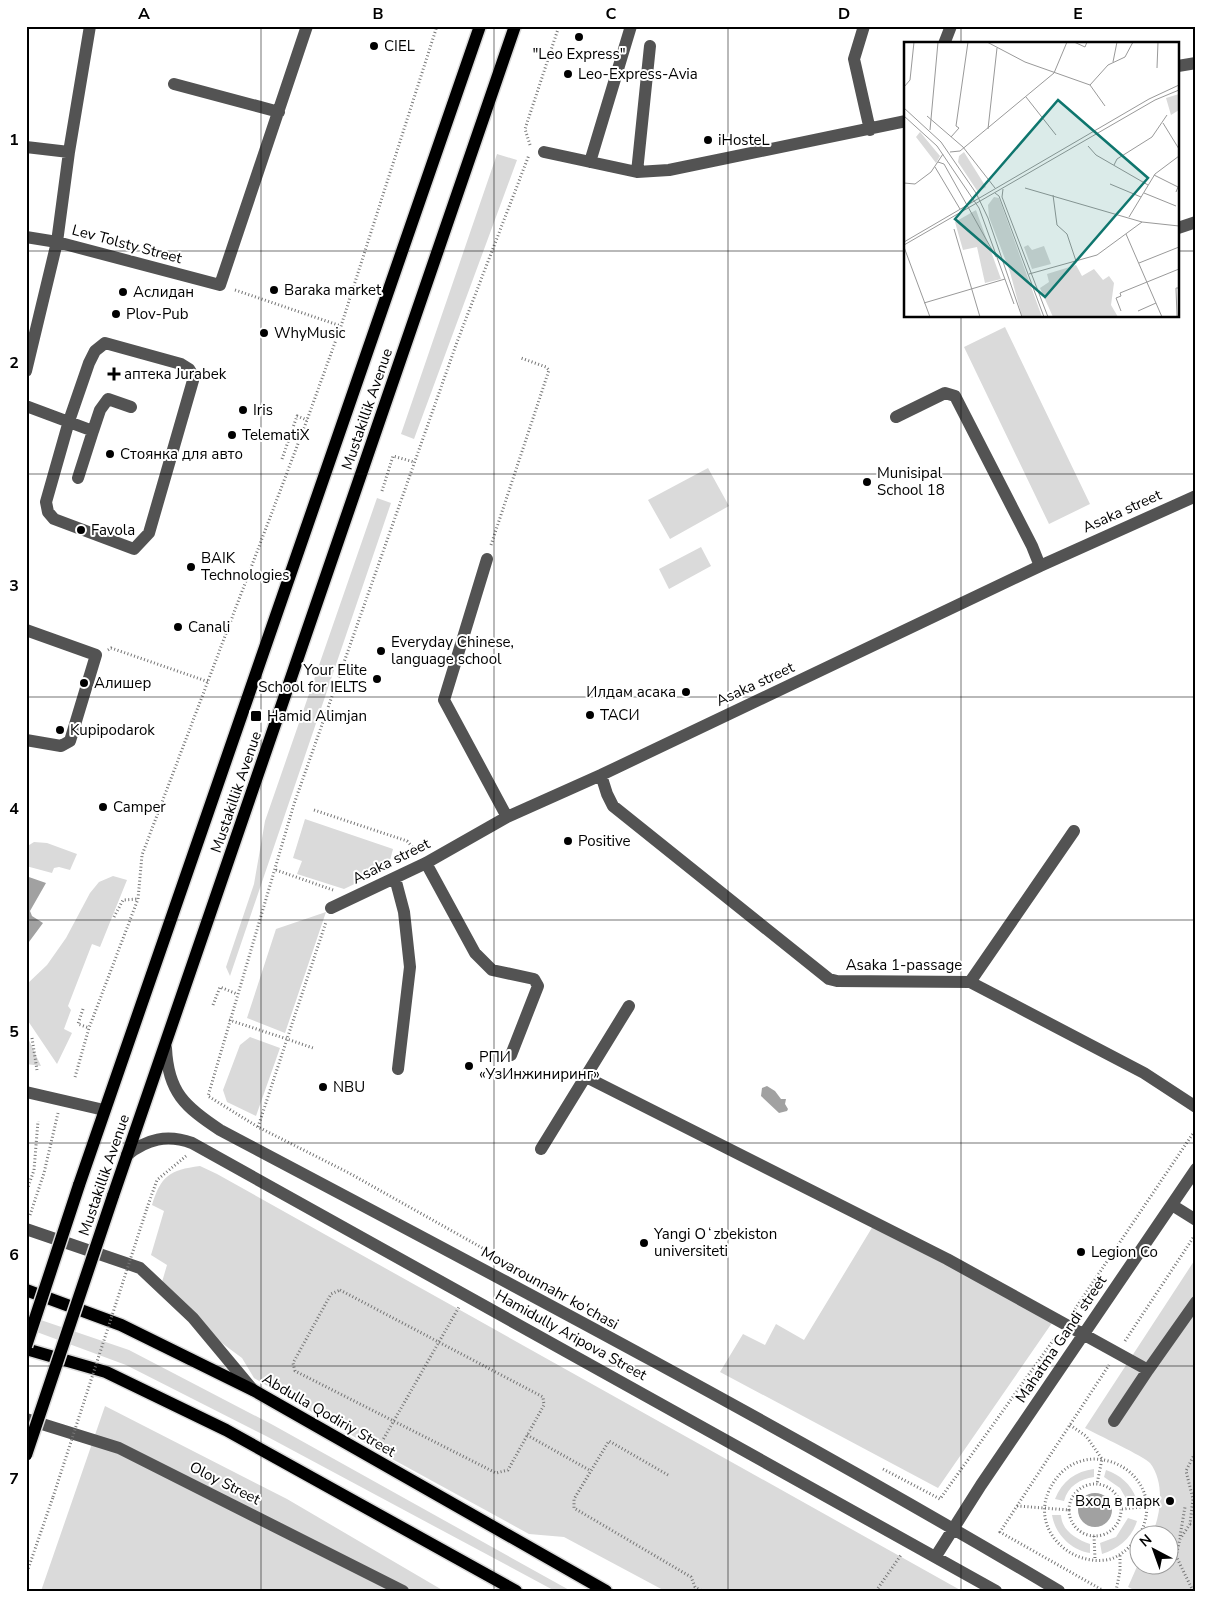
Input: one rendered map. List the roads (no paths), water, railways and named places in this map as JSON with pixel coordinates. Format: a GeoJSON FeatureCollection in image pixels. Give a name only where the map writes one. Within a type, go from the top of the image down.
{"type":"FeatureCollection","features":[{"type":"Feature","properties":{"kind":"main road","name":"Mustakillik Avenue"},"geometry":{"type":"LineString","coordinates":[[26,1347],[104,1110],[480,26]]}},
{"type":"Feature","properties":{"kind":"main road","name":"Mustakillik Avenue"},"geometry":{"type":"LineString","coordinates":[[26,1454],[515,26]]}},
{"type":"Feature","properties":{"kind":"main road","name":"Abdulla Qodiriy Street"},"geometry":{"type":"LineString","coordinates":[[26,1290],[121,1325],[253,1390],[606,1591]]}},
{"type":"Feature","properties":{"kind":"main road"},"geometry":{"type":"LineString","coordinates":[[26,1347],[106,1372],[226,1430],[516,1591]]}},
{"type":"Feature","properties":{"kind":"street"},"geometry":{"type":"LineString","coordinates":[[26,371],[57,242],[69,152],[90,26]]}},
{"type":"Feature","properties":{"kind":"street"},"geometry":{"type":"LineString","coordinates":[[174,84],[279,112],[307,26]]}},
{"type":"Feature","properties":{"kind":"street"},"geometry":{"type":"LineString","coordinates":[[590,162],[631,26]]}},
{"type":"Feature","properties":{"kind":"street"},"geometry":{"type":"LineString","coordinates":[[864,26],[854,60],[870,130]]}},
{"type":"Feature","properties":{"kind":"street"},"geometry":{"type":"LineString","coordinates":[[945,42],[951,26]]}},
{"type":"Feature","properties":{"kind":"street"},"geometry":{"type":"LineString","coordinates":[[636,172],[650,46]]}},
{"type":"Feature","properties":{"kind":"street"},"geometry":{"type":"LineString","coordinates":[[1180,66],[1196,63]]}},
{"type":"Feature","properties":{"kind":"street","name":"Lev Tolsty Street"},"geometry":{"type":"LineString","coordinates":[[26,237],[57,242],[220,285],[279,112]]}},
{"type":"Feature","properties":{"kind":"street"},"geometry":{"type":"LineString","coordinates":[[544,152],[636,172],[669,170],[904,122]]}},
{"type":"Feature","properties":{"kind":"street"},"geometry":{"type":"LineString","coordinates":[[26,147],[69,152]]}},
{"type":"Feature","properties":{"kind":"street"},"geometry":{"type":"LineString","coordinates":[[1180,227],[1196,222]]}},
{"type":"Feature","properties":{"kind":"street"},"geometry":{"type":"LineString","coordinates":[[105,343],[181,364],[189,369],[194,377],[149,533],[134,549],[54,519],[48,512],[46,502],[69,421],[89,363],[95,351],[105,343]]}},
{"type":"Feature","properties":{"kind":"street"},"geometry":{"type":"LineString","coordinates":[[896,417],[946,394],[954,396],[1032,546],[1040,566]]}},
{"type":"Feature","properties":{"kind":"street"},"geometry":{"type":"LineString","coordinates":[[78,478],[100,410],[106,401],[131,407]]}},
{"type":"Feature","properties":{"kind":"street"},"geometry":{"type":"LineString","coordinates":[[26,406],[93,431]]}},
{"type":"Feature","properties":{"kind":"street","name":"Asaka street"},"geometry":{"type":"LineString","coordinates":[[331,908],[426,863],[507,817],[602,775],[1040,566],[1196,496]]}},
{"type":"Feature","properties":{"kind":"street"},"geometry":{"type":"LineString","coordinates":[[486,559],[444,700],[507,817]]}},
{"type":"Feature","properties":{"kind":"street"},"geometry":{"type":"LineString","coordinates":[[26,630],[96,655],[70,741],[61,746],[26,740]]}},
{"type":"Feature","properties":{"kind":"street","name":"Asaka 1-passage"},"geometry":{"type":"LineString","coordinates":[[602,775],[607,794],[614,806],[829,979],[837,981],[970,982],[1144,1073],[1196,1107]]}},
{"type":"Feature","properties":{"kind":"street"},"geometry":{"type":"LineString","coordinates":[[970,982],[1074,831]]}},
{"type":"Feature","properties":{"kind":"street"},"geometry":{"type":"LineString","coordinates":[[426,863],[475,953],[492,970],[534,979],[538,986],[511,1055]]}},
{"type":"Feature","properties":{"kind":"street"},"geometry":{"type":"LineString","coordinates":[[395,878],[404,912],[410,966],[398,1069]]}},
{"type":"Feature","properties":{"kind":"street"},"geometry":{"type":"LineString","coordinates":[[541,1149],[629,1006]]}},
{"type":"Feature","properties":{"kind":"street","name":"Movarounnahr ko'chasi"},"geometry":{"type":"LineString","coordinates":[[166,1048],[167,1068],[180,1096],[193,1112],[220,1130],[445,1249],[953,1528]]}},
{"type":"Feature","properties":{"kind":"street"},"geometry":{"type":"LineString","coordinates":[[586,1077],[938,1254],[1148,1370]]}},
{"type":"Feature","properties":{"kind":"street"},"geometry":{"type":"LineString","coordinates":[[26,1092],[104,1110]]}},
{"type":"Feature","properties":{"kind":"street","name":"Hamidully Aripova Street"},"geometry":{"type":"LineString","coordinates":[[127,1155],[142,1145],[160,1138],[174,1138],[192,1142],[996,1591]]}},
{"type":"Feature","properties":{"kind":"street","name":"Mahatma Gandi street"},"geometry":{"type":"LineString","coordinates":[[936,1556],[1084,1333],[1196,1169]]}},
{"type":"Feature","properties":{"kind":"street"},"geometry":{"type":"LineString","coordinates":[[1172,1205],[1196,1220]]}},
{"type":"Feature","properties":{"kind":"street"},"geometry":{"type":"LineString","coordinates":[[28,1223],[140,1268],[193,1318],[253,1390]]}},
{"type":"Feature","properties":{"kind":"street"},"geometry":{"type":"LineString","coordinates":[[1114,1421],[1196,1302]]}},
{"type":"Feature","properties":{"kind":"street","name":"Oloy Street"},"geometry":{"type":"LineString","coordinates":[[26,1418],[118,1448],[403,1591]]}},
{"type":"Feature","properties":{"kind":"street"},"geometry":{"type":"LineString","coordinates":[[953,1528],[1058,1591]]}},
{"type":"Feature","properties":{"kind":"place","name":"\"Leo Express\""},"geometry":{"type":"Point","coordinates":[579,37]}},
{"type":"Feature","properties":{"kind":"place","name":"CIEL"},"geometry":{"type":"Point","coordinates":[374,46]}},
{"type":"Feature","properties":{"kind":"place","name":"Leo-Express-Avia"},"geometry":{"type":"Point","coordinates":[568,74]}},
{"type":"Feature","properties":{"kind":"place","name":"iHosteL"},"geometry":{"type":"Point","coordinates":[708,140]}},
{"type":"Feature","properties":{"kind":"place","name":"Baraka market"},"geometry":{"type":"Point","coordinates":[274,290]}},
{"type":"Feature","properties":{"kind":"place","name":"Аслидан"},"geometry":{"type":"Point","coordinates":[123,292]}},
{"type":"Feature","properties":{"kind":"place","name":"Plov-Pub"},"geometry":{"type":"Point","coordinates":[116,314]}},
{"type":"Feature","properties":{"kind":"place","name":"WhyMusic"},"geometry":{"type":"Point","coordinates":[264,333]}},
{"type":"Feature","properties":{"kind":"place","name":"аптека Jurabek"},"geometry":{"type":"Point","coordinates":[114,374]}},
{"type":"Feature","properties":{"kind":"place","name":"Iris"},"geometry":{"type":"Point","coordinates":[243,410]}},
{"type":"Feature","properties":{"kind":"place","name":"TelematiX"},"geometry":{"type":"Point","coordinates":[232,435]}},
{"type":"Feature","properties":{"kind":"place","name":"Стоянка для авто"},"geometry":{"type":"Point","coordinates":[110,454]}},
{"type":"Feature","properties":{"kind":"place","name":"Munisipal School 18"},"geometry":{"type":"Point","coordinates":[867,482]}},
{"type":"Feature","properties":{"kind":"place","name":"Favola"},"geometry":{"type":"Point","coordinates":[81,530]}},
{"type":"Feature","properties":{"kind":"place","name":"BAIK Technologies"},"geometry":{"type":"Point","coordinates":[191,567]}},
{"type":"Feature","properties":{"kind":"place","name":"Canali"},"geometry":{"type":"Point","coordinates":[178,627]}},
{"type":"Feature","properties":{"kind":"place","name":"Everyday Chinese, language school"},"geometry":{"type":"Point","coordinates":[381,651]}},
{"type":"Feature","properties":{"kind":"place","name":"Your Elite School for IELTS"},"geometry":{"type":"Point","coordinates":[377,679]}},
{"type":"Feature","properties":{"kind":"place","name":"Алишер"},"geometry":{"type":"Point","coordinates":[84,683]}},
{"type":"Feature","properties":{"kind":"place","name":"Илдам асака"},"geometry":{"type":"Point","coordinates":[686,692]}},
{"type":"Feature","properties":{"kind":"place","name":"ТАСИ"},"geometry":{"type":"Point","coordinates":[590,715]}},
{"type":"Feature","properties":{"kind":"place","name":"Hamid Alimjan"},"geometry":{"type":"Point","coordinates":[256,716]}},
{"type":"Feature","properties":{"kind":"place","name":"Kupipodarok"},"geometry":{"type":"Point","coordinates":[60,730]}},
{"type":"Feature","properties":{"kind":"place","name":"Camper"},"geometry":{"type":"Point","coordinates":[103,807]}},
{"type":"Feature","properties":{"kind":"place","name":"Positive"},"geometry":{"type":"Point","coordinates":[568,841]}},
{"type":"Feature","properties":{"kind":"place","name":"РПИ «УзИнжиниринг»"},"geometry":{"type":"Point","coordinates":[469,1066]}},
{"type":"Feature","properties":{"kind":"place","name":"NBU"},"geometry":{"type":"Point","coordinates":[323,1087]}},
{"type":"Feature","properties":{"kind":"place","name":"Yangi Oʻzbekiston universiteti"},"geometry":{"type":"Point","coordinates":[644,1243]}},
{"type":"Feature","properties":{"kind":"place","name":"Legion Co"},"geometry":{"type":"Point","coordinates":[1081,1252]}},
{"type":"Feature","properties":{"kind":"place","name":"Вход в парк"},"geometry":{"type":"Point","coordinates":[1170,1501]}}]}
